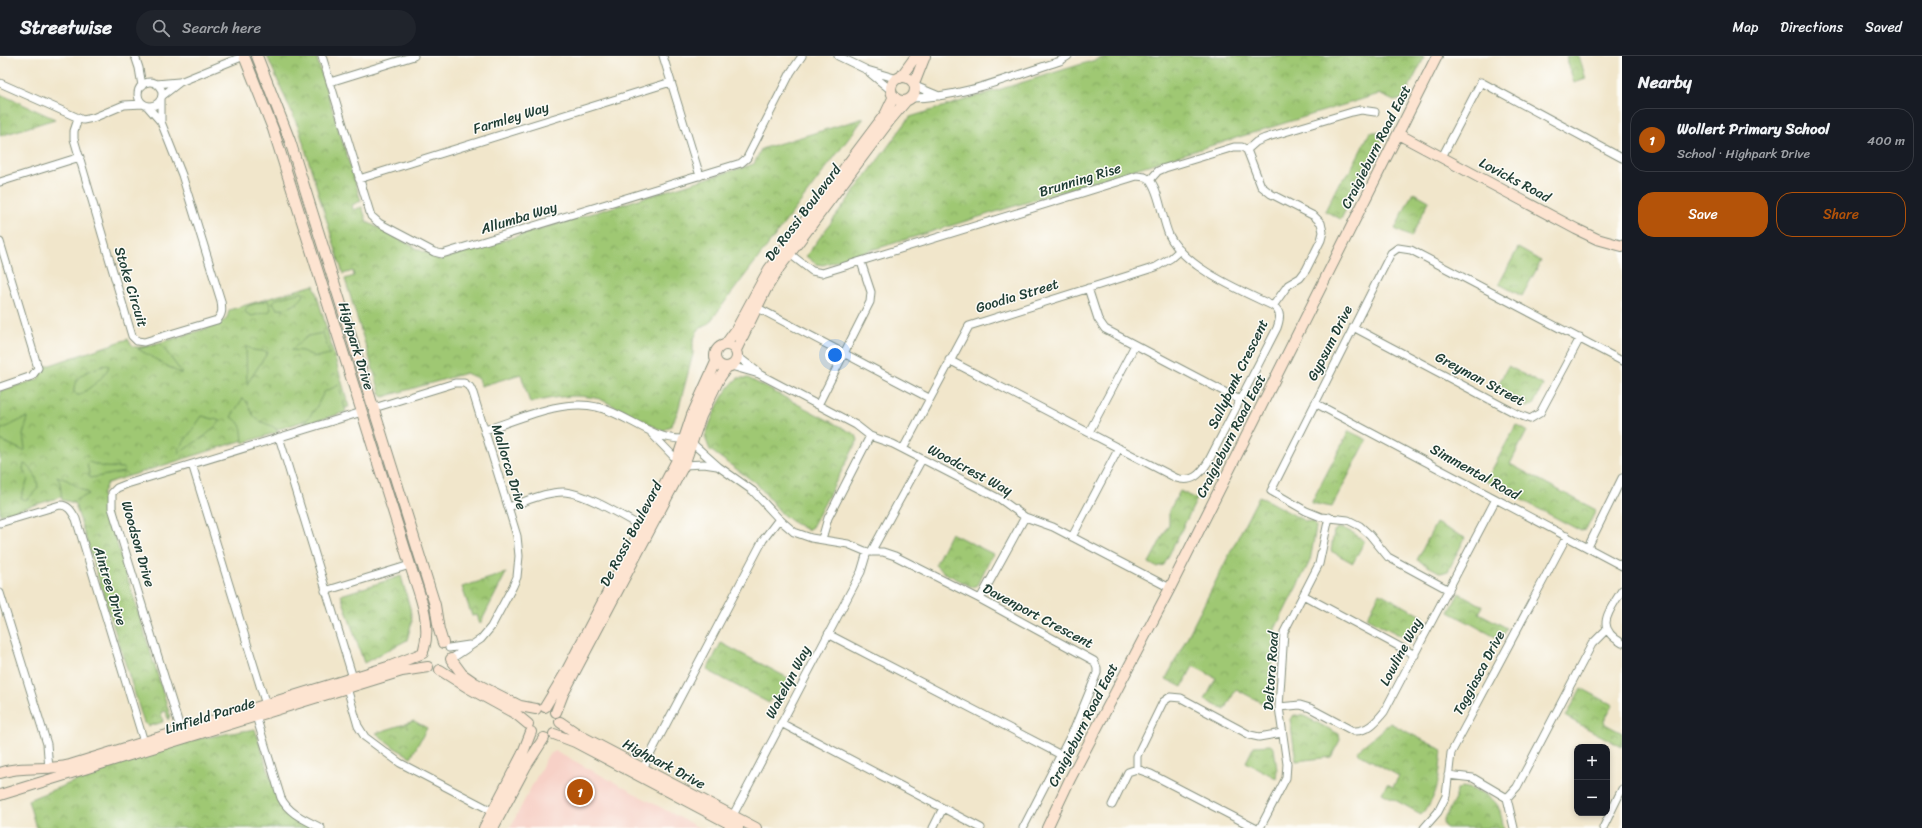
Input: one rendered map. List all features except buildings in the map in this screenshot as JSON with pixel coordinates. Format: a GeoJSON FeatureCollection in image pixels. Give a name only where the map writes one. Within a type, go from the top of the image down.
{"type":"FeatureCollection","features":[{"type":"Feature","properties":{"kind":"street"},"geometry":{"type":"LineString","coordinates":[[134,56],[139,68],[161,89],[162,98]]}},
{"type":"Feature","properties":{"kind":"street"},"geometry":{"type":"LineString","coordinates":[[0,83],[83,120],[92,118],[124,105],[155,105],[180,82],[244,56]]}},
{"type":"Feature","properties":{"kind":"street","name":"Highpark Drive"},"geometry":{"type":"LineString","coordinates":[[244,56],[273,129],[410,565],[426,624],[427,638],[424,651]]}},
{"type":"Feature","properties":{"kind":"street","name":"Highpark Drive"},"geometry":{"type":"LineString","coordinates":[[257,56],[290,141],[435,605],[438,627],[446,645]]}},
{"type":"Feature","properties":{"kind":"street","name":"Allumba Way"},"geometry":{"type":"LineString","coordinates":[[322,56],[359,179],[374,219],[434,252],[442,254],[738,164],[747,158],[790,72],[796,56]]}},
{"type":"Feature","properties":{"kind":"street"},"geometry":{"type":"LineString","coordinates":[[330,82],[414,56]]}},
{"type":"Feature","properties":{"kind":"street"},"geometry":{"type":"LineString","coordinates":[[663,56],[700,176]]}},
{"type":"Feature","properties":{"kind":"street","name":"Allumba Way"},"geometry":{"type":"LineString","coordinates":[[790,72],[802,56]]}},
{"type":"Feature","properties":{"kind":"street"},"geometry":{"type":"LineString","coordinates":[[838,56],[867,70],[899,78],[908,78],[914,85],[939,96]]}},
{"type":"Feature","properties":{"kind":"street"},"geometry":{"type":"LineString","coordinates":[[893,94],[893,84],[916,56]]}},
{"type":"Feature","properties":{"kind":"street"},"geometry":{"type":"LineString","coordinates":[[909,99],[915,93],[914,85],[925,56]]}},
{"type":"Feature","properties":{"kind":"street"},"geometry":{"type":"LineString","coordinates":[[867,70],[900,100],[956,94],[1060,61],[1068,56]]}},
{"type":"Feature","properties":{"kind":"street","name":"Craigieburn Road East"},"geometry":{"type":"LineString","coordinates":[[1047,828],[1070,779],[1170,588],[1437,56]]}},
{"type":"Feature","properties":{"kind":"street"},"geometry":{"type":"LineString","coordinates":[[139,68],[139,99],[145,105]]}},
{"type":"Feature","properties":{"kind":"street"},"geometry":{"type":"LineString","coordinates":[[124,105],[148,83],[180,82]]}},
{"type":"Feature","properties":{"kind":"street","name":"Farmley Way"},"geometry":{"type":"LineString","coordinates":[[359,179],[671,82]]}},
{"type":"Feature","properties":{"kind":"street"},"geometry":{"type":"LineString","coordinates":[[1442,157],[1481,82],[1622,158]]}},
{"type":"Feature","properties":{"kind":"street","name":"De Rossi Boulevard"},"geometry":{"type":"LineString","coordinates":[[725,345],[736,330],[769,269],[886,113],[893,94]]}},
{"type":"Feature","properties":{"kind":"street","name":"Stoke Circuit"},"geometry":{"type":"LineString","coordinates":[[161,122],[162,98]]}},
{"type":"Feature","properties":{"kind":"street","name":"De Rossi Boulevard"},"geometry":{"type":"LineString","coordinates":[[736,353],[756,307],[771,280],[890,120],[909,99]]}},
{"type":"Feature","properties":{"kind":"street","name":"Stoke Circuit"},"geometry":{"type":"LineString","coordinates":[[78,119],[74,135],[80,157],[128,326],[134,339],[140,342],[216,320],[222,314],[221,301],[182,175],[161,122],[145,105]]}},
{"type":"Feature","properties":{"kind":"street"},"geometry":{"type":"LineString","coordinates":[[1273,306],[1187,259],[1169,234],[1150,180],[1158,171],[1165,168],[1237,146],[1247,150],[1256,142],[1265,138],[1352,112],[1361,110],[1375,112]]}},
{"type":"Feature","properties":{"kind":"street","name":"Lovicks Road"},"geometry":{"type":"LineString","coordinates":[[1398,134],[1576,229],[1597,239],[1622,246]]}},
{"type":"Feature","properties":{"kind":"street","name":"Sallybank Crescent"},"geometry":{"type":"LineString","coordinates":[[1119,448],[1176,478],[1186,480],[1192,479],[1201,473],[1240,400],[1279,321],[1279,312],[1273,306],[1288,285],[1300,278],[1306,270],[1321,240],[1323,232],[1321,223],[1314,216],[1271,194],[1262,186],[1247,150]]}},
{"type":"Feature","properties":{"kind":"street"},"geometry":{"type":"LineString","coordinates":[[0,182],[80,157]]}},
{"type":"Feature","properties":{"kind":"street","name":"Brunning Rise"},"geometry":{"type":"LineString","coordinates":[[790,254],[812,271],[819,274],[1137,176],[1145,177],[1150,180]]}},
{"type":"Feature","properties":{"kind":"street"},"geometry":{"type":"LineString","coordinates":[[0,242],[38,368],[32,376],[0,387]]}},
{"type":"Feature","properties":{"kind":"street","name":"Gypsum Drive"},"geometry":{"type":"LineString","coordinates":[[1449,590],[1388,557],[1370,535],[1360,526],[1348,520],[1321,517],[1306,511],[1270,491],[1391,253],[1398,248],[1404,248],[1622,361]]}},
{"type":"Feature","properties":{"kind":"street","name":"Goodia Street"},"geometry":{"type":"LineString","coordinates":[[903,449],[965,331],[974,323],[1156,267],[1171,258],[1180,250]]}},
{"type":"Feature","properties":{"kind":"street"},"geometry":{"type":"LineString","coordinates":[[818,404],[870,302],[871,292],[861,262]]}},
{"type":"Feature","properties":{"kind":"street"},"geometry":{"type":"LineString","coordinates":[[1088,288],[1100,325],[1109,332],[1240,400]]}},
{"type":"Feature","properties":{"kind":"street"},"geometry":{"type":"LineString","coordinates":[[756,307],[929,398]]}},
{"type":"Feature","properties":{"kind":"street","name":"Greyman Street"},"geometry":{"type":"LineString","coordinates":[[1353,327],[1517,414],[1530,419],[1540,413],[1580,338]]}},
{"type":"Feature","properties":{"kind":"street"},"geometry":{"type":"LineString","coordinates":[[725,345],[731,346],[736,353],[736,362],[729,367],[721,366],[716,362],[715,353],[718,347],[725,345]]}},
{"type":"Feature","properties":{"kind":"street"},"geometry":{"type":"LineString","coordinates":[[1089,432],[1135,345]]}},
{"type":"Feature","properties":{"kind":"street","name":"Woodcrest Way"},"geometry":{"type":"LineString","coordinates":[[736,353],[759,374]]}},
{"type":"Feature","properties":{"kind":"street"},"geometry":{"type":"LineString","coordinates":[[950,360],[1119,448],[1072,537]]}},
{"type":"Feature","properties":{"kind":"street","name":"De Rossi Boulevard"},"geometry":{"type":"LineString","coordinates":[[688,441],[692,415],[716,362]]}},
{"type":"Feature","properties":{"kind":"street","name":"De Rossi Boulevard"},"geometry":{"type":"LineString","coordinates":[[558,717],[567,687],[680,462],[688,441],[706,404],[729,367]]}},
{"type":"Feature","properties":{"kind":"street","name":"Woodcrest Way"},"geometry":{"type":"LineString","coordinates":[[729,367],[759,374],[856,425],[870,436],[886,441],[903,449],[1000,500],[1025,517],[1042,522],[1170,588]]}},
{"type":"Feature","properties":{"kind":"street","name":"Mallorca Drive"},"geometry":{"type":"LineString","coordinates":[[374,408],[455,384],[464,383],[472,390],[485,430],[518,545],[519,556],[517,576],[486,634],[451,659]]}},
{"type":"Feature","properties":{"kind":"street","name":"Simmental Road"},"geometry":{"type":"LineString","coordinates":[[1315,403],[1441,468],[1622,566]]}},
{"type":"Feature","properties":{"kind":"street"},"geometry":{"type":"LineString","coordinates":[[485,430],[557,407],[579,405],[605,410],[667,438],[688,441]]}},
{"type":"Feature","properties":{"kind":"street","name":"Woodson Drive"},"geometry":{"type":"LineString","coordinates":[[182,735],[111,501],[112,493],[117,488],[362,412]]}},
{"type":"Feature","properties":{"kind":"street"},"geometry":{"type":"LineString","coordinates":[[649,431],[680,462],[719,467]]}},
{"type":"Feature","properties":{"kind":"street"},"geometry":{"type":"LineString","coordinates":[[822,539],[828,518],[870,436]]}},
{"type":"Feature","properties":{"kind":"street"},"geometry":{"type":"LineString","coordinates":[[279,437],[353,678]]}},
{"type":"Feature","properties":{"kind":"street","name":"Davenport Crescent"},"geometry":{"type":"LineString","coordinates":[[688,441],[719,467],[753,491],[779,519],[794,532],[803,536],[853,545],[869,552],[883,552],[895,556],[980,599],[1089,658],[1096,665],[1097,673],[1088,696],[1061,755],[1024,828]]}},
{"type":"Feature","properties":{"kind":"street","name":"Wakelyn Way"},"geometry":{"type":"LineString","coordinates":[[733,822],[781,723],[861,572],[869,552],[922,459]]}},
{"type":"Feature","properties":{"kind":"street","name":"De Rossi Boulevard"},"geometry":{"type":"LineString","coordinates":[[540,708],[566,672],[642,527],[680,462]]}},
{"type":"Feature","properties":{"kind":"street"},"geometry":{"type":"LineString","coordinates":[[192,464],[266,705]]}},
{"type":"Feature","properties":{"kind":"street"},"geometry":{"type":"LineString","coordinates":[[1588,547],[1622,478]]}},
{"type":"Feature","properties":{"kind":"street"},"geometry":{"type":"LineString","coordinates":[[508,507],[554,493],[572,493],[589,499],[642,527]]}},
{"type":"Feature","properties":{"kind":"street","name":"Lowline Way"},"geometry":{"type":"LineString","coordinates":[[1279,707],[1300,705],[1310,708],[1354,732],[1360,732],[1377,721],[1384,712],[1415,655],[1496,499]]}},
{"type":"Feature","properties":{"kind":"street","name":"Aintree Drive"},"geometry":{"type":"LineString","coordinates":[[0,523],[60,505],[66,506],[71,510],[76,519],[144,742]]}},
{"type":"Feature","properties":{"kind":"street"},"geometry":{"type":"LineString","coordinates":[[980,599],[1025,517]]}},
{"type":"Feature","properties":{"kind":"street","name":"Deltora Road"},"geometry":{"type":"LineString","coordinates":[[1260,828],[1286,778],[1287,764],[1279,707],[1284,632],[1319,564],[1329,517]]}},
{"type":"Feature","properties":{"kind":"street"},"geometry":{"type":"LineString","coordinates":[[641,772],[763,540],[779,519]]}},
{"type":"Feature","properties":{"kind":"street","name":"Taggiasca Drive"},"geometry":{"type":"LineString","coordinates":[[1426,827],[1438,812],[1446,796],[1451,753],[1567,536]]}},
{"type":"Feature","properties":{"kind":"street"},"geometry":{"type":"LineString","coordinates":[[326,591],[410,565]]}},
{"type":"Feature","properties":{"kind":"street"},"geometry":{"type":"LineString","coordinates":[[1622,590],[1608,614],[1605,624],[1606,630],[1610,636],[1622,643]]}},
{"type":"Feature","properties":{"kind":"street"},"geometry":{"type":"LineString","coordinates":[[0,593],[47,744],[49,769]]}},
{"type":"Feature","properties":{"kind":"street"},"geometry":{"type":"LineString","coordinates":[[1303,595],[1415,655]]}},
{"type":"Feature","properties":{"kind":"street"},"geometry":{"type":"LineString","coordinates":[[1507,798],[1517,787],[1592,644],[1606,630]]}},
{"type":"Feature","properties":{"kind":"street"},"geometry":{"type":"LineString","coordinates":[[828,634],[1061,755]]}},
{"type":"Feature","properties":{"kind":"street"},"geometry":{"type":"LineString","coordinates":[[475,643],[461,647],[446,645],[439,641],[431,643],[424,651],[423,661],[428,668],[440,670],[516,714],[539,737],[544,738]]}},
{"type":"Feature","properties":{"kind":"street"},"geometry":{"type":"LineString","coordinates":[[446,645],[451,659],[462,674],[475,683],[520,706],[540,708],[558,717],[557,731],[554,734],[544,738],[526,766],[493,828]]}},
{"type":"Feature","properties":{"kind":"street","name":"Linfield Parade"},"geometry":{"type":"LineString","coordinates":[[0,795],[182,735],[266,705],[391,666],[424,651]]}},
{"type":"Feature","properties":{"kind":"street"},"geometry":{"type":"LineString","coordinates":[[440,670],[447,666],[451,659]]}},
{"type":"Feature","properties":{"kind":"street","name":"Linfield Parade"},"geometry":{"type":"LineString","coordinates":[[0,773],[26,767],[49,769],[70,765],[144,742],[182,735],[256,716],[402,671],[428,668]]}},
{"type":"Feature","properties":{"kind":"street"},"geometry":{"type":"LineString","coordinates":[[347,688],[358,726],[365,737],[400,763],[492,811]]}},
{"type":"Feature","properties":{"kind":"street"},"geometry":{"type":"LineString","coordinates":[[1137,769],[1137,756],[1140,749],[1163,702],[1170,697],[1181,698],[1250,735],[1259,737],[1282,733]]}},
{"type":"Feature","properties":{"kind":"street"},"geometry":{"type":"LineString","coordinates":[[484,828],[522,755],[530,728],[530,715],[540,708]]}},
{"type":"Feature","properties":{"kind":"street"},"geometry":{"type":"LineString","coordinates":[[256,716],[281,798],[285,805],[294,814],[321,828]]}},
{"type":"Feature","properties":{"kind":"street","name":"Highpark Drive"},"geometry":{"type":"LineString","coordinates":[[558,717],[579,735],[641,772],[733,822],[756,828]]}},
{"type":"Feature","properties":{"kind":"street"},"geometry":{"type":"LineString","coordinates":[[781,723],[981,828]]}},
{"type":"Feature","properties":{"kind":"street","name":"Highpark Drive"},"geometry":{"type":"LineString","coordinates":[[554,734],[641,772]]}},
{"type":"Feature","properties":{"kind":"street"},"geometry":{"type":"LineString","coordinates":[[1112,804],[1128,772],[1137,769],[1151,774],[1255,828]]}},
{"type":"Feature","properties":{"kind":"street"},"geometry":{"type":"LineString","coordinates":[[1448,775],[1473,778],[1507,798],[1514,828]]}},
{"type":"Feature","properties":{"kind":"street"},"geometry":{"type":"LineString","coordinates":[[1603,828],[1622,789]]}},
{"type":"Feature","properties":{"kind":"street"},"geometry":{"type":"LineString","coordinates":[[933,828],[944,808]]}},
{"type":"Feature","properties":{"kind":"shaded area"},"geometry":{"type":"Polygon","coordinates":[[[556,751],[699,828],[510,828],[548,755],[556,751]]]}},
{"type":"Feature","properties":{"kind":"green space"},"geometry":{"type":"Polygon","coordinates":[[[267,56],[316,56],[361,201],[352,205],[353,210],[362,207],[367,222],[439,260],[754,164],[761,149],[864,118],[709,323],[698,330],[693,341],[693,354],[678,411],[672,425],[663,431],[600,399],[591,397],[565,396],[530,403],[521,374],[481,386],[479,379],[466,373],[383,397],[381,395],[345,279],[354,276],[353,271],[343,274],[299,129],[267,56]]]}},
{"type":"Feature","properties":{"kind":"green space"},"geometry":{"type":"Polygon","coordinates":[[[1108,56],[1423,56],[1424,58],[1403,99],[1394,101],[1379,94],[823,265],[816,264],[806,256],[910,117],[1108,56]]]}},
{"type":"Feature","properties":{"kind":"green space"},"geometry":{"type":"Polygon","coordinates":[[[1566,56],[1579,56],[1586,79],[1574,83],[1566,56]]]}},
{"type":"Feature","properties":{"kind":"green space"},"geometry":{"type":"Polygon","coordinates":[[[0,94],[55,119],[0,136],[0,94]]]}},
{"type":"Feature","properties":{"kind":"green space"},"geometry":{"type":"Polygon","coordinates":[[[1370,132],[1386,132],[1341,219],[1325,211],[1340,181],[1348,175],[1370,132]]]}},
{"type":"Feature","properties":{"kind":"green space"},"geometry":{"type":"Polygon","coordinates":[[[1413,192],[1429,201],[1411,237],[1395,229],[1413,192]]]}},
{"type":"Feature","properties":{"kind":"green space"},"geometry":{"type":"Polygon","coordinates":[[[1518,248],[1541,261],[1522,296],[1499,284],[1518,248]]]}},
{"type":"Feature","properties":{"kind":"green space"},"geometry":{"type":"Polygon","coordinates":[[[314,285],[349,407],[107,483],[102,495],[170,715],[168,720],[166,711],[161,712],[163,722],[149,726],[144,723],[75,504],[61,497],[0,515],[0,391],[38,379],[44,367],[128,339],[133,346],[141,347],[179,337],[224,321],[229,310],[314,285]]]}},
{"type":"Feature","properties":{"kind":"green space"},"geometry":{"type":"Polygon","coordinates":[[[302,292],[304,295],[302,298],[296,304],[289,307],[277,309],[273,302],[276,299],[302,292]]]}},
{"type":"Feature","properties":{"kind":"green space"},"geometry":{"type":"Polygon","coordinates":[[[268,300],[271,309],[270,311],[252,316],[246,313],[245,310],[248,306],[268,300]]]}},
{"type":"Feature","properties":{"kind":"green space"},"geometry":{"type":"Polygon","coordinates":[[[323,333],[330,354],[316,357],[302,351],[291,350],[308,336],[323,333]]]}},
{"type":"Feature","properties":{"kind":"green space"},"geometry":{"type":"Polygon","coordinates":[[[160,343],[182,373],[181,374],[138,349],[160,343]]]}},
{"type":"Feature","properties":{"kind":"green space"},"geometry":{"type":"Polygon","coordinates":[[[246,346],[253,350],[268,352],[247,384],[246,346]]]}},
{"type":"Feature","properties":{"kind":"green space"},"geometry":{"type":"Polygon","coordinates":[[[106,365],[109,366],[107,370],[97,382],[80,395],[77,395],[74,392],[77,380],[80,376],[84,373],[106,365]]]}},
{"type":"Feature","properties":{"kind":"green space"},"geometry":{"type":"Polygon","coordinates":[[[1508,366],[1543,385],[1533,405],[1526,407],[1495,391],[1508,366]]]}},
{"type":"Feature","properties":{"kind":"green space"},"geometry":{"type":"Polygon","coordinates":[[[738,378],[748,378],[856,435],[858,440],[812,527],[807,530],[782,514],[757,484],[710,450],[705,437],[711,421],[722,397],[732,383],[738,378]]]}},
{"type":"Feature","properties":{"kind":"green space"},"geometry":{"type":"Polygon","coordinates":[[[339,385],[346,412],[303,425],[316,408],[324,392],[339,385]]]}},
{"type":"Feature","properties":{"kind":"green space"},"geometry":{"type":"Polygon","coordinates":[[[243,398],[255,417],[278,432],[243,443],[240,425],[231,417],[243,398]]]}},
{"type":"Feature","properties":{"kind":"green space"},"geometry":{"type":"Polygon","coordinates":[[[202,416],[221,421],[205,436],[179,453],[179,449],[202,416]]]}},
{"type":"Feature","properties":{"kind":"green space"},"geometry":{"type":"Polygon","coordinates":[[[28,418],[23,435],[24,451],[0,440],[0,430],[28,418]]]}},
{"type":"Feature","properties":{"kind":"green space"},"geometry":{"type":"Polygon","coordinates":[[[1516,425],[1527,431],[1510,464],[1596,510],[1586,530],[1581,531],[1486,481],[1516,425]]]}},
{"type":"Feature","properties":{"kind":"green space"},"geometry":{"type":"Polygon","coordinates":[[[1349,431],[1367,440],[1332,507],[1311,503],[1349,431]]]}},
{"type":"Feature","properties":{"kind":"green space"},"geometry":{"type":"Polygon","coordinates":[[[89,462],[103,467],[124,468],[124,472],[90,478],[87,464],[89,462]]]}},
{"type":"Feature","properties":{"kind":"green space"},"geometry":{"type":"Polygon","coordinates":[[[24,464],[30,468],[34,474],[38,488],[29,498],[25,500],[21,498],[28,479],[23,469],[24,464]]]}},
{"type":"Feature","properties":{"kind":"green space"},"geometry":{"type":"Polygon","coordinates":[[[57,476],[67,480],[89,494],[71,502],[62,500],[60,483],[57,476]]]}},
{"type":"Feature","properties":{"kind":"green space"},"geometry":{"type":"Polygon","coordinates":[[[1180,491],[1197,499],[1164,565],[1156,567],[1149,563],[1169,524],[1169,511],[1180,491]]]}},
{"type":"Feature","properties":{"kind":"green space"},"geometry":{"type":"Polygon","coordinates":[[[1259,496],[1305,521],[1313,522],[1316,527],[1310,561],[1275,629],[1268,706],[1236,689],[1225,710],[1205,700],[1216,678],[1193,666],[1182,687],[1166,679],[1259,496]]]}},
{"type":"Feature","properties":{"kind":"green space"},"geometry":{"type":"Polygon","coordinates":[[[1436,523],[1465,538],[1448,571],[1441,573],[1417,560],[1436,523]]]}},
{"type":"Feature","properties":{"kind":"green space"},"geometry":{"type":"Polygon","coordinates":[[[1338,528],[1352,533],[1364,542],[1353,563],[1331,551],[1334,531],[1338,528]]]}},
{"type":"Feature","properties":{"kind":"green space"},"geometry":{"type":"Polygon","coordinates":[[[951,533],[993,554],[977,585],[972,587],[945,573],[935,565],[951,533]]]}},
{"type":"Feature","properties":{"kind":"green space"},"geometry":{"type":"Polygon","coordinates":[[[506,573],[480,624],[477,615],[472,616],[462,587],[506,573]]]}},
{"type":"Feature","properties":{"kind":"green space"},"geometry":{"type":"Polygon","coordinates":[[[401,576],[412,621],[407,640],[364,663],[341,595],[401,576]]]}},
{"type":"Feature","properties":{"kind":"green space"},"geometry":{"type":"Polygon","coordinates":[[[1380,593],[1424,617],[1413,638],[1407,639],[1367,618],[1380,593]]]}},
{"type":"Feature","properties":{"kind":"green space"},"geometry":{"type":"Polygon","coordinates":[[[1459,593],[1483,606],[1479,613],[1507,628],[1501,640],[1449,612],[1459,593]]]}},
{"type":"Feature","properties":{"kind":"green space"},"geometry":{"type":"Polygon","coordinates":[[[721,643],[792,680],[781,702],[772,698],[769,703],[707,670],[721,643]]]}},
{"type":"Feature","properties":{"kind":"green space"},"geometry":{"type":"Polygon","coordinates":[[[1581,688],[1613,705],[1604,720],[1605,724],[1622,733],[1622,747],[1566,717],[1581,688]]]}},
{"type":"Feature","properties":{"kind":"green space"},"geometry":{"type":"Polygon","coordinates":[[[1294,715],[1304,716],[1339,734],[1340,740],[1331,757],[1296,761],[1290,719],[1294,715]]]}},
{"type":"Feature","properties":{"kind":"green space"},"geometry":{"type":"Polygon","coordinates":[[[414,721],[427,728],[411,757],[395,748],[376,733],[414,721]]]}},
{"type":"Feature","properties":{"kind":"green space"},"geometry":{"type":"Polygon","coordinates":[[[1390,723],[1442,750],[1438,784],[1432,800],[1421,814],[1382,793],[1387,784],[1393,787],[1399,776],[1359,754],[1358,750],[1390,723]]]}},
{"type":"Feature","properties":{"kind":"green space"},"geometry":{"type":"Polygon","coordinates":[[[255,729],[280,807],[286,813],[314,828],[36,828],[28,800],[167,744],[255,729]]]}},
{"type":"Feature","properties":{"kind":"green space"},"geometry":{"type":"Polygon","coordinates":[[[1270,745],[1274,748],[1277,770],[1276,778],[1246,762],[1254,746],[1270,745]]]}},
{"type":"Feature","properties":{"kind":"green space"},"geometry":{"type":"Polygon","coordinates":[[[1462,787],[1487,795],[1495,802],[1498,806],[1504,828],[1447,828],[1444,826],[1443,821],[1456,797],[1457,790],[1462,787]]]}},
{"type":"Feature","properties":{"kind":"place","name":"Wollert Primary School"},"geometry":{"type":"Point","coordinates":[580,792]}}]}
